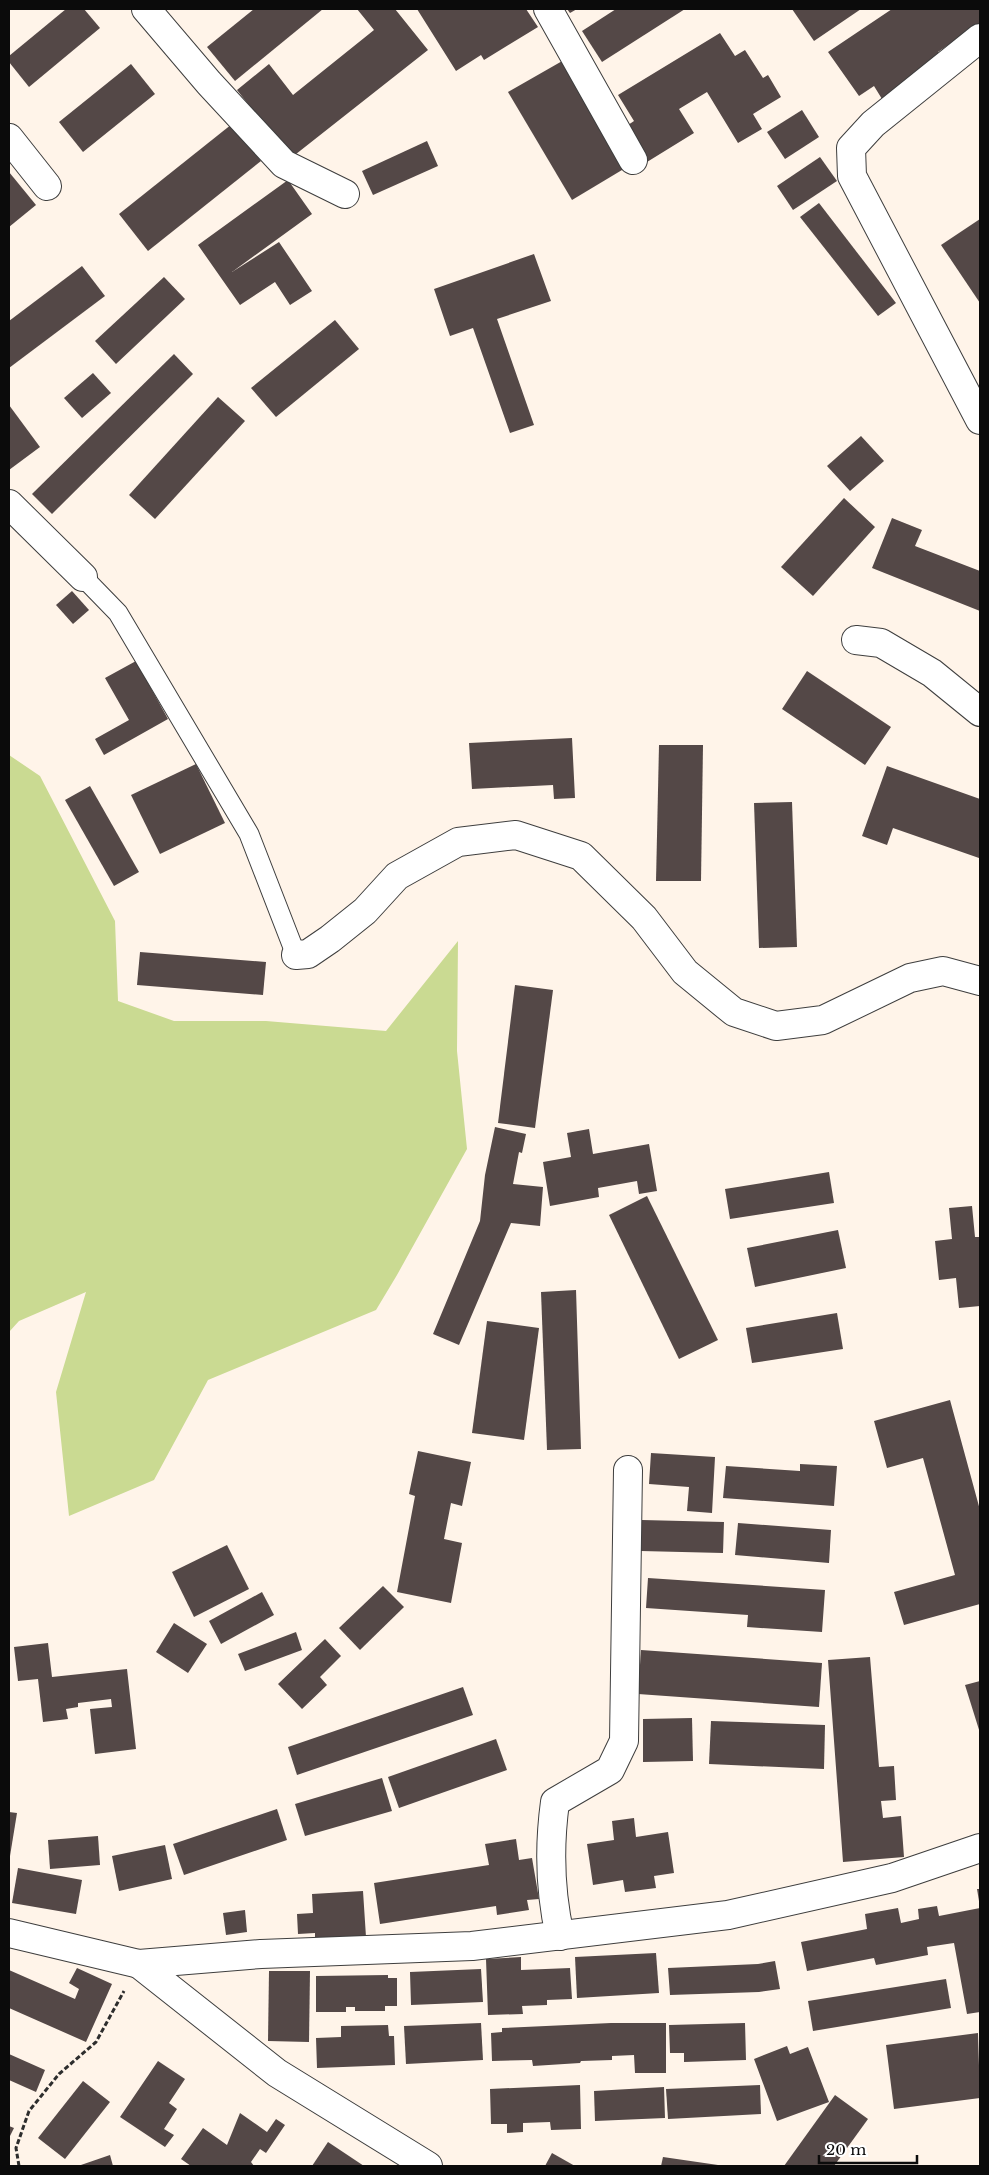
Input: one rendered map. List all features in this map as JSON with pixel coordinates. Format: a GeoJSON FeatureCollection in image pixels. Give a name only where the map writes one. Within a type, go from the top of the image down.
{"type":"FeatureCollection","features":[{"type":"Feature","properties":{"kind":"street"},"geometry":{"type":"LineString","coordinates":[[146,9],[208,83],[284,164],[344,194]]}},
{"type":"Feature","properties":{"kind":"street"},"geometry":{"type":"LineString","coordinates":[[548,9],[634,160]]}},
{"type":"Feature","properties":{"kind":"street"},"geometry":{"type":"LineString","coordinates":[[980,38],[873,124],[851,148],[852,176],[980,420]]}},
{"type":"Feature","properties":{"kind":"street"},"geometry":{"type":"LineString","coordinates":[[9,138],[47,186]]}},
{"type":"Feature","properties":{"kind":"street"},"geometry":{"type":"LineString","coordinates":[[12,513],[84,577]]}},
{"type":"Feature","properties":{"kind":"street"},"geometry":{"type":"LineString","coordinates":[[856,640],[881,643],[932,673],[980,712]]}},
{"type":"Feature","properties":{"kind":"street"},"geometry":{"type":"LineString","coordinates":[[296,955],[308,954],[366,911],[397,876],[458,842],[516,835],[581,856],[644,918],[685,972],[734,1012],[776,1026],[823,1020],[910,978],[943,971],[980,981]]}},
{"type":"Feature","properties":{"kind":"street"},"geometry":{"type":"LineString","coordinates":[[560,1936],[554,1910],[550,1835],[555,1802],[610,1770],[624,1741],[628,1470]]}},
{"type":"Feature","properties":{"kind":"street"},"geometry":{"type":"LineString","coordinates":[[9,1933],[138,1964],[262,1954],[472,1946],[728,1915],[892,1878],[980,1848]]}},
{"type":"Feature","properties":{"kind":"street"},"geometry":{"type":"LineString","coordinates":[[138,1964],[277,2073],[428,2166]]}},
{"type":"Feature","properties":{"kind":"lane"},"geometry":{"type":"LineString","coordinates":[[84,577],[118,613],[249,834],[296,955]]}},
{"type":"Feature","properties":{"kind":"path"},"geometry":{"type":"LineString","coordinates":[[19,2166],[16,2148],[29,2111],[59,2074],[96,2042],[138,1964]]}},
{"type":"Feature","properties":{"kind":"green space"},"geometry":{"type":"Polygon","coordinates":[[[9,755],[40,776],[115,921],[118,1001],[174,1021],[266,1021],[386,1031],[458,941],[457,1051],[467,1149],[376,1310],[208,1380],[154,1480],[69,1516],[56,1392],[86,1292],[19,1321],[9,1332],[9,755]]]}},
{"type":"Feature","properties":{"kind":"building"},"geometry":{"type":"Polygon","coordinates":[[[66,9],[84,9],[100,28],[29,87],[9,62],[9,56],[66,9]]]}},
{"type":"Feature","properties":{"kind":"building"},"geometry":{"type":"Polygon","coordinates":[[[254,9],[323,9],[235,81],[207,47],[254,9]]]}},
{"type":"Feature","properties":{"kind":"building"},"geometry":{"type":"Polygon","coordinates":[[[357,9],[395,9],[428,50],[291,158],[237,90],[269,64],[293,95],[374,30],[357,9]]]}},
{"type":"Feature","properties":{"kind":"building"},"geometry":{"type":"Polygon","coordinates":[[[417,9],[526,9],[538,27],[484,60],[481,55],[456,71],[417,9]]]}},
{"type":"Feature","properties":{"kind":"building"},"geometry":{"type":"Polygon","coordinates":[[[567,9],[577,9],[570,13],[567,9]]]}},
{"type":"Feature","properties":{"kind":"building"},"geometry":{"type":"Polygon","coordinates":[[[616,9],[685,9],[602,62],[582,31],[616,9]]]}},
{"type":"Feature","properties":{"kind":"building"},"geometry":{"type":"Polygon","coordinates":[[[792,9],[861,9],[814,41],[792,9]]]}},
{"type":"Feature","properties":{"kind":"building"},"geometry":{"type":"Polygon","coordinates":[[[892,9],[980,9],[980,23],[938,52],[941,57],[882,99],[874,86],[859,96],[828,52],[892,9]]]}},
{"type":"Feature","properties":{"kind":"building"},"geometry":{"type":"Polygon","coordinates":[[[720,33],[735,56],[745,50],[763,78],[768,75],[781,97],[753,114],[762,129],[738,143],[707,92],[679,109],[694,133],[647,162],[625,127],[634,121],[618,95],[720,33]]]}},
{"type":"Feature","properties":{"kind":"building"},"geometry":{"type":"Polygon","coordinates":[[[564,60],[627,167],[572,200],[508,92],[564,60]]]}},
{"type":"Feature","properties":{"kind":"building"},"geometry":{"type":"Polygon","coordinates":[[[131,64],[155,94],[83,152],[59,122],[131,64]]]}},
{"type":"Feature","properties":{"kind":"building"},"geometry":{"type":"Polygon","coordinates":[[[802,110],[819,137],[785,159],[767,132],[802,110]]]}},
{"type":"Feature","properties":{"kind":"building"},"geometry":{"type":"Polygon","coordinates":[[[232,124],[261,161],[148,251],[119,214],[232,124]]]}},
{"type":"Feature","properties":{"kind":"building"},"geometry":{"type":"Polygon","coordinates":[[[427,141],[438,166],[373,195],[362,171],[427,141]]]}},
{"type":"Feature","properties":{"kind":"building"},"geometry":{"type":"Polygon","coordinates":[[[820,157],[837,181],[793,210],[777,186],[820,157]]]}},
{"type":"Feature","properties":{"kind":"building"},"geometry":{"type":"Polygon","coordinates":[[[9,172],[36,205],[9,227],[9,172]]]}},
{"type":"Feature","properties":{"kind":"building"},"geometry":{"type":"Polygon","coordinates":[[[288,180],[312,214],[232,272],[279,242],[312,291],[290,305],[275,282],[240,305],[198,245],[288,180]]]}},
{"type":"Feature","properties":{"kind":"building"},"geometry":{"type":"Polygon","coordinates":[[[819,203],[896,303],[878,316],[800,217],[819,203]]]}},
{"type":"Feature","properties":{"kind":"building"},"geometry":{"type":"Polygon","coordinates":[[[980,219],[980,303],[941,245],[980,219]]]}},
{"type":"Feature","properties":{"kind":"building"},"geometry":{"type":"Polygon","coordinates":[[[534,254],[551,301],[497,319],[534,425],[510,433],[473,328],[450,336],[434,289],[534,254]]]}},
{"type":"Feature","properties":{"kind":"building"},"geometry":{"type":"Polygon","coordinates":[[[82,266],[105,296],[9,368],[9,321],[82,266]]]}},
{"type":"Feature","properties":{"kind":"building"},"geometry":{"type":"Polygon","coordinates":[[[164,277],[185,299],[116,364],[95,341],[164,277]]]}},
{"type":"Feature","properties":{"kind":"building"},"geometry":{"type":"Polygon","coordinates":[[[335,320],[359,349],[276,417],[251,388],[335,320]]]}},
{"type":"Feature","properties":{"kind":"building"},"geometry":{"type":"Polygon","coordinates":[[[174,354],[193,374],[52,514],[32,494],[174,354]]]}},
{"type":"Feature","properties":{"kind":"building"},"geometry":{"type":"Polygon","coordinates":[[[93,373],[111,393],[82,418],[64,398],[93,373]]]}},
{"type":"Feature","properties":{"kind":"building"},"geometry":{"type":"Polygon","coordinates":[[[218,397],[245,421],[155,519],[129,495],[218,397]]]}},
{"type":"Feature","properties":{"kind":"building"},"geometry":{"type":"Polygon","coordinates":[[[9,405],[40,447],[9,470],[9,405]]]}},
{"type":"Feature","properties":{"kind":"building"},"geometry":{"type":"Polygon","coordinates":[[[861,436],[884,461],[850,491],[827,466],[861,436]]]}},
{"type":"Feature","properties":{"kind":"building"},"geometry":{"type":"Polygon","coordinates":[[[844,498],[875,527],[813,596],[781,567],[844,498]]]}},
{"type":"Feature","properties":{"kind":"building"},"geometry":{"type":"Polygon","coordinates":[[[892,518],[922,530],[915,546],[980,571],[980,611],[872,568],[892,518]]]}},
{"type":"Feature","properties":{"kind":"building"},"geometry":{"type":"Polygon","coordinates":[[[72,591],[89,610],[73,624],[56,605],[72,591]]]}},
{"type":"Feature","properties":{"kind":"building"},"geometry":{"type":"Polygon","coordinates":[[[136,661],[168,719],[104,755],[95,739],[129,720],[105,678],[136,661]]]}},
{"type":"Feature","properties":{"kind":"building"},"geometry":{"type":"Polygon","coordinates":[[[807,671],[891,727],[865,765],[782,709],[807,671]]]}},
{"type":"Feature","properties":{"kind":"building"},"geometry":{"type":"Polygon","coordinates":[[[572,738],[575,798],[554,799],[553,785],[472,789],[469,743],[572,738]]]}},
{"type":"Feature","properties":{"kind":"building"},"geometry":{"type":"Polygon","coordinates":[[[659,745],[703,745],[701,881],[656,881],[659,745]]]}},
{"type":"Feature","properties":{"kind":"building"},"geometry":{"type":"Polygon","coordinates":[[[196,764],[225,823],[160,854],[131,795],[196,764]]]}},
{"type":"Feature","properties":{"kind":"building"},"geometry":{"type":"Polygon","coordinates":[[[887,766],[980,799],[979,858],[893,828],[887,845],[862,836],[887,766]]]}},
{"type":"Feature","properties":{"kind":"building"},"geometry":{"type":"Polygon","coordinates":[[[90,786],[139,872],[114,886],[65,800],[90,786]]]}},
{"type":"Feature","properties":{"kind":"building"},"geometry":{"type":"Polygon","coordinates":[[[792,802],[797,947],[759,948],[754,803],[792,802]]]}},
{"type":"Feature","properties":{"kind":"building"},"geometry":{"type":"Polygon","coordinates":[[[140,952],[266,962],[263,995],[137,985],[140,952]]]}},
{"type":"Feature","properties":{"kind":"building"},"geometry":{"type":"Polygon","coordinates":[[[515,985],[553,990],[535,1128],[498,1123],[515,985]]]}},
{"type":"Feature","properties":{"kind":"building"},"geometry":{"type":"Polygon","coordinates":[[[495,1127],[526,1134],[522,1153],[519,1152],[513,1184],[543,1187],[540,1226],[511,1223],[459,1345],[433,1334],[480,1221],[485,1175],[495,1127]]]}},
{"type":"Feature","properties":{"kind":"building"},"geometry":{"type":"Polygon","coordinates":[[[589,1129],[593,1154],[649,1144],[657,1191],[639,1194],[637,1181],[598,1188],[599,1197],[550,1206],[543,1162],[571,1157],[567,1133],[589,1129]]]}},
{"type":"Feature","properties":{"kind":"building"},"geometry":{"type":"Polygon","coordinates":[[[829,1172],[834,1203],[730,1219],[725,1189],[829,1172]]]}},
{"type":"Feature","properties":{"kind":"building"},"geometry":{"type":"Polygon","coordinates":[[[647,1196],[718,1340],[679,1359],[609,1215],[647,1196]]]}},
{"type":"Feature","properties":{"kind":"building"},"geometry":{"type":"Polygon","coordinates":[[[972,1206],[975,1237],[980,1237],[980,1306],[959,1308],[956,1278],[939,1280],[935,1241],[952,1239],[949,1208],[972,1206]]]}},
{"type":"Feature","properties":{"kind":"building"},"geometry":{"type":"Polygon","coordinates":[[[838,1230],[846,1268],[755,1287],[747,1248],[838,1230]]]}},
{"type":"Feature","properties":{"kind":"building"},"geometry":{"type":"Polygon","coordinates":[[[576,1290],[581,1449],[547,1450],[541,1292],[576,1290]]]}},
{"type":"Feature","properties":{"kind":"building"},"geometry":{"type":"Polygon","coordinates":[[[837,1313],[843,1349],[752,1363],[746,1328],[837,1313]]]}},
{"type":"Feature","properties":{"kind":"building"},"geometry":{"type":"Polygon","coordinates":[[[487,1321],[539,1328],[524,1440],[472,1433],[487,1321]]]}},
{"type":"Feature","properties":{"kind":"building"},"geometry":{"type":"Polygon","coordinates":[[[950,1400],[980,1510],[980,1604],[904,1625],[894,1592],[955,1575],[923,1458],[887,1468],[874,1421],[950,1400]]]}},
{"type":"Feature","properties":{"kind":"building"},"geometry":{"type":"Polygon","coordinates":[[[418,1451],[471,1462],[462,1506],[451,1503],[444,1539],[462,1543],[451,1603],[397,1592],[415,1496],[409,1494],[418,1451]]]}},
{"type":"Feature","properties":{"kind":"building"},"geometry":{"type":"Polygon","coordinates":[[[651,1453],[715,1457],[712,1513],[687,1511],[689,1487],[649,1484],[651,1453]]]}},
{"type":"Feature","properties":{"kind":"building"},"geometry":{"type":"Polygon","coordinates":[[[800,1464],[837,1466],[834,1506],[723,1498],[726,1466],[800,1471],[800,1464]]]}},
{"type":"Feature","properties":{"kind":"building"},"geometry":{"type":"Polygon","coordinates":[[[642,1520],[724,1522],[723,1553],[641,1551],[642,1520]]]}},
{"type":"Feature","properties":{"kind":"building"},"geometry":{"type":"Polygon","coordinates":[[[738,1523],[831,1530],[829,1563],[735,1555],[738,1523]]]}},
{"type":"Feature","properties":{"kind":"building"},"geometry":{"type":"Polygon","coordinates":[[[227,1545],[249,1589],[194,1617],[172,1572],[227,1545]]]}},
{"type":"Feature","properties":{"kind":"building"},"geometry":{"type":"Polygon","coordinates":[[[648,1578],[825,1590],[822,1632],[747,1627],[748,1615],[646,1608],[648,1578]]]}},
{"type":"Feature","properties":{"kind":"building"},"geometry":{"type":"Polygon","coordinates":[[[383,1586],[404,1607],[360,1650],[339,1628],[383,1586]]]}},
{"type":"Feature","properties":{"kind":"building"},"geometry":{"type":"Polygon","coordinates":[[[262,1592],[274,1615],[221,1644],[209,1621],[262,1592]]]}},
{"type":"Feature","properties":{"kind":"building"},"geometry":{"type":"Polygon","coordinates":[[[174,1623],[207,1644],[188,1673],[156,1652],[174,1623]]]}},
{"type":"Feature","properties":{"kind":"building"},"geometry":{"type":"Polygon","coordinates":[[[296,1632],[302,1650],[245,1671],[238,1654],[296,1632]]]}},
{"type":"Feature","properties":{"kind":"building"},"geometry":{"type":"Polygon","coordinates":[[[325,1639],[341,1656],[320,1677],[327,1685],[302,1709],[278,1684],[325,1639]]]}},
{"type":"Feature","properties":{"kind":"building"},"geometry":{"type":"Polygon","coordinates":[[[48,1643],[52,1677],[127,1669],[136,1749],[95,1754],[90,1709],[112,1707],[111,1699],[78,1703],[78,1707],[66,1709],[68,1719],[43,1722],[38,1679],[18,1681],[14,1647],[48,1643]]]}},
{"type":"Feature","properties":{"kind":"building"},"geometry":{"type":"Polygon","coordinates":[[[641,1650],[822,1663],[819,1707],[638,1694],[641,1650]]]}},
{"type":"Feature","properties":{"kind":"building"},"geometry":{"type":"Polygon","coordinates":[[[870,1657],[879,1767],[894,1766],[896,1800],[881,1801],[883,1818],[901,1816],[904,1857],[843,1862],[828,1660],[870,1657]]]}},
{"type":"Feature","properties":{"kind":"building"},"geometry":{"type":"Polygon","coordinates":[[[980,1681],[980,1733],[965,1685],[980,1681]]]}},
{"type":"Feature","properties":{"kind":"building"},"geometry":{"type":"Polygon","coordinates":[[[463,1687],[473,1715],[297,1775],[288,1747],[463,1687]]]}},
{"type":"Feature","properties":{"kind":"building"},"geometry":{"type":"Polygon","coordinates":[[[692,1718],[693,1761],[643,1762],[643,1719],[692,1718]]]}},
{"type":"Feature","properties":{"kind":"building"},"geometry":{"type":"Polygon","coordinates":[[[711,1721],[825,1725],[824,1769],[709,1764],[711,1721]]]}},
{"type":"Feature","properties":{"kind":"building"},"geometry":{"type":"Polygon","coordinates":[[[496,1739],[507,1770],[399,1808],[388,1777],[496,1739]]]}},
{"type":"Feature","properties":{"kind":"building"},"geometry":{"type":"Polygon","coordinates":[[[382,1778],[392,1811],[305,1836],[295,1804],[382,1778]]]}},
{"type":"Feature","properties":{"kind":"building"},"geometry":{"type":"Polygon","coordinates":[[[277,1809],[287,1840],[184,1875],[173,1844],[277,1809]]]}},
{"type":"Feature","properties":{"kind":"building"},"geometry":{"type":"Polygon","coordinates":[[[9,1812],[17,1813],[10,1856],[9,1856],[9,1812]]]}},
{"type":"Feature","properties":{"kind":"building"},"geometry":{"type":"Polygon","coordinates":[[[634,1818],[636,1837],[668,1832],[674,1873],[654,1876],[656,1888],[625,1892],[623,1880],[593,1885],[587,1844],[614,1840],[612,1821],[634,1818]]]}},
{"type":"Feature","properties":{"kind":"building"},"geometry":{"type":"Polygon","coordinates":[[[98,1836],[100,1865],[50,1869],[48,1840],[98,1836]]]}},
{"type":"Feature","properties":{"kind":"building"},"geometry":{"type":"Polygon","coordinates":[[[516,1839],[519,1860],[532,1858],[539,1899],[527,1900],[529,1910],[497,1915],[496,1906],[380,1924],[374,1883],[489,1865],[485,1844],[516,1839]]]}},
{"type":"Feature","properties":{"kind":"building"},"geometry":{"type":"Polygon","coordinates":[[[165,1845],[172,1879],[119,1891],[112,1856],[165,1845]]]}},
{"type":"Feature","properties":{"kind":"building"},"geometry":{"type":"Polygon","coordinates":[[[18,1868],[82,1880],[76,1914],[12,1903],[18,1868]]]}},
{"type":"Feature","properties":{"kind":"building"},"geometry":{"type":"Polygon","coordinates":[[[977,1889],[980,1889],[980,1901],[979,1901],[977,1889]]]}},
{"type":"Feature","properties":{"kind":"building"},"geometry":{"type":"Polygon","coordinates":[[[363,1891],[366,1937],[315,1940],[315,1933],[298,1934],[297,1914],[313,1913],[312,1894],[363,1891]]]}},
{"type":"Feature","properties":{"kind":"building"},"geometry":{"type":"Polygon","coordinates":[[[937,1906],[939,1916],[980,1908],[980,2012],[967,2014],[954,1943],[927,1947],[928,1955],[876,1965],[874,1958],[807,1971],[801,1942],[867,1929],[865,1914],[898,1908],[901,1923],[919,1919],[918,1909],[937,1906]]]}},
{"type":"Feature","properties":{"kind":"building"},"geometry":{"type":"Polygon","coordinates":[[[245,1910],[247,1932],[226,1935],[223,1913],[245,1910]]]}},
{"type":"Feature","properties":{"kind":"building"},"geometry":{"type":"Polygon","coordinates":[[[656,1953],[659,1993],[577,1998],[575,1957],[656,1953]]]}},
{"type":"Feature","properties":{"kind":"building"},"geometry":{"type":"Polygon","coordinates":[[[521,1957],[521,1970],[570,1968],[572,1999],[547,2000],[547,2005],[522,2006],[523,2014],[488,2015],[486,1959],[521,1957]]]}},
{"type":"Feature","properties":{"kind":"building"},"geometry":{"type":"Polygon","coordinates":[[[775,1961],[780,1989],[759,1992],[670,1995],[668,1968],[758,1964],[775,1961]]]}},
{"type":"Feature","properties":{"kind":"building"},"geometry":{"type":"Polygon","coordinates":[[[77,1968],[112,1984],[86,2042],[9,2008],[9,1970],[75,1999],[79,1989],[69,1983],[77,1968]]]}},
{"type":"Feature","properties":{"kind":"building"},"geometry":{"type":"Polygon","coordinates":[[[481,1969],[483,2002],[411,2005],[410,1972],[481,1969]]]}},
{"type":"Feature","properties":{"kind":"building"},"geometry":{"type":"Polygon","coordinates":[[[269,1971],[310,1971],[309,2042],[268,2041],[269,1971]]]}},
{"type":"Feature","properties":{"kind":"building"},"geometry":{"type":"Polygon","coordinates":[[[388,1975],[388,1978],[397,1978],[397,2006],[385,2006],[385,2011],[355,2011],[355,2007],[346,2007],[346,2012],[316,2012],[316,1976],[388,1975]]]}},
{"type":"Feature","properties":{"kind":"building"},"geometry":{"type":"Polygon","coordinates":[[[946,1979],[951,2008],[813,2031],[808,2001],[946,1979]]]}},
{"type":"Feature","properties":{"kind":"building"},"geometry":{"type":"Polygon","coordinates":[[[481,2023],[483,2060],[406,2064],[404,2026],[481,2023]]]}},
{"type":"Feature","properties":{"kind":"building"},"geometry":{"type":"Polygon","coordinates":[[[611,2023],[666,2023],[666,2073],[635,2073],[634,2055],[612,2056],[612,2060],[533,2066],[532,2060],[492,2061],[491,2033],[502,2032],[502,2028],[611,2023]]]}},
{"type":"Feature","properties":{"kind":"building"},"geometry":{"type":"Polygon","coordinates":[[[745,2023],[746,2060],[684,2062],[684,2053],[670,2053],[669,2025],[745,2023]]]}},
{"type":"Feature","properties":{"kind":"building"},"geometry":{"type":"Polygon","coordinates":[[[388,2025],[389,2036],[394,2036],[395,2065],[317,2068],[316,2038],[341,2037],[341,2026],[388,2025]]]}},
{"type":"Feature","properties":{"kind":"building"},"geometry":{"type":"Polygon","coordinates":[[[978,2033],[980,2098],[894,2109],[886,2045],[978,2033]]]}},
{"type":"Feature","properties":{"kind":"building"},"geometry":{"type":"Polygon","coordinates":[[[787,2046],[790,2054],[808,2047],[829,2102],[777,2121],[754,2059],[787,2046]]]}},
{"type":"Feature","properties":{"kind":"building"},"geometry":{"type":"Polygon","coordinates":[[[9,2054],[45,2070],[36,2092],[9,2080],[9,2054]]]}},
{"type":"Feature","properties":{"kind":"building"},"geometry":{"type":"Polygon","coordinates":[[[158,2061],[185,2079],[169,2103],[177,2109],[164,2129],[174,2135],[165,2147],[120,2117],[158,2061]]]}},
{"type":"Feature","properties":{"kind":"building"},"geometry":{"type":"Polygon","coordinates":[[[83,2081],[110,2102],[65,2159],[38,2138],[83,2081]]]}},
{"type":"Feature","properties":{"kind":"building"},"geometry":{"type":"Polygon","coordinates":[[[580,2085],[581,2129],[551,2130],[550,2122],[523,2123],[523,2132],[507,2133],[507,2124],[491,2124],[490,2089],[580,2085]]]}},
{"type":"Feature","properties":{"kind":"building"},"geometry":{"type":"Polygon","coordinates":[[[760,2085],[761,2114],[668,2119],[666,2089],[760,2085]]]}},
{"type":"Feature","properties":{"kind":"building"},"geometry":{"type":"Polygon","coordinates":[[[664,2087],[665,2118],[595,2121],[594,2091],[664,2087]]]}},
{"type":"Feature","properties":{"kind":"building"},"geometry":{"type":"Polygon","coordinates":[[[835,2095],[868,2119],[834,2166],[784,2166],[835,2095]]]}},
{"type":"Feature","properties":{"kind":"building"},"geometry":{"type":"Polygon","coordinates":[[[240,2113],[267,2132],[276,2119],[285,2125],[266,2153],[260,2149],[251,2162],[254,2166],[191,2166],[181,2159],[203,2128],[227,2145],[240,2113]]]}},
{"type":"Feature","properties":{"kind":"building"},"geometry":{"type":"Polygon","coordinates":[[[9,2126],[14,2128],[9,2138],[9,2126]]]}},
{"type":"Feature","properties":{"kind":"building"},"geometry":{"type":"Polygon","coordinates":[[[328,2142],[364,2166],[312,2166],[328,2142]]]}},
{"type":"Feature","properties":{"kind":"building"},"geometry":{"type":"Polygon","coordinates":[[[552,2153],[575,2166],[545,2166],[552,2153]]]}},
{"type":"Feature","properties":{"kind":"building"},"geometry":{"type":"Polygon","coordinates":[[[110,2155],[113,2166],[78,2166],[110,2155]]]}},
{"type":"Feature","properties":{"kind":"building"},"geometry":{"type":"Polygon","coordinates":[[[663,2157],[718,2165],[718,2166],[661,2166],[663,2157]]]}}]}
